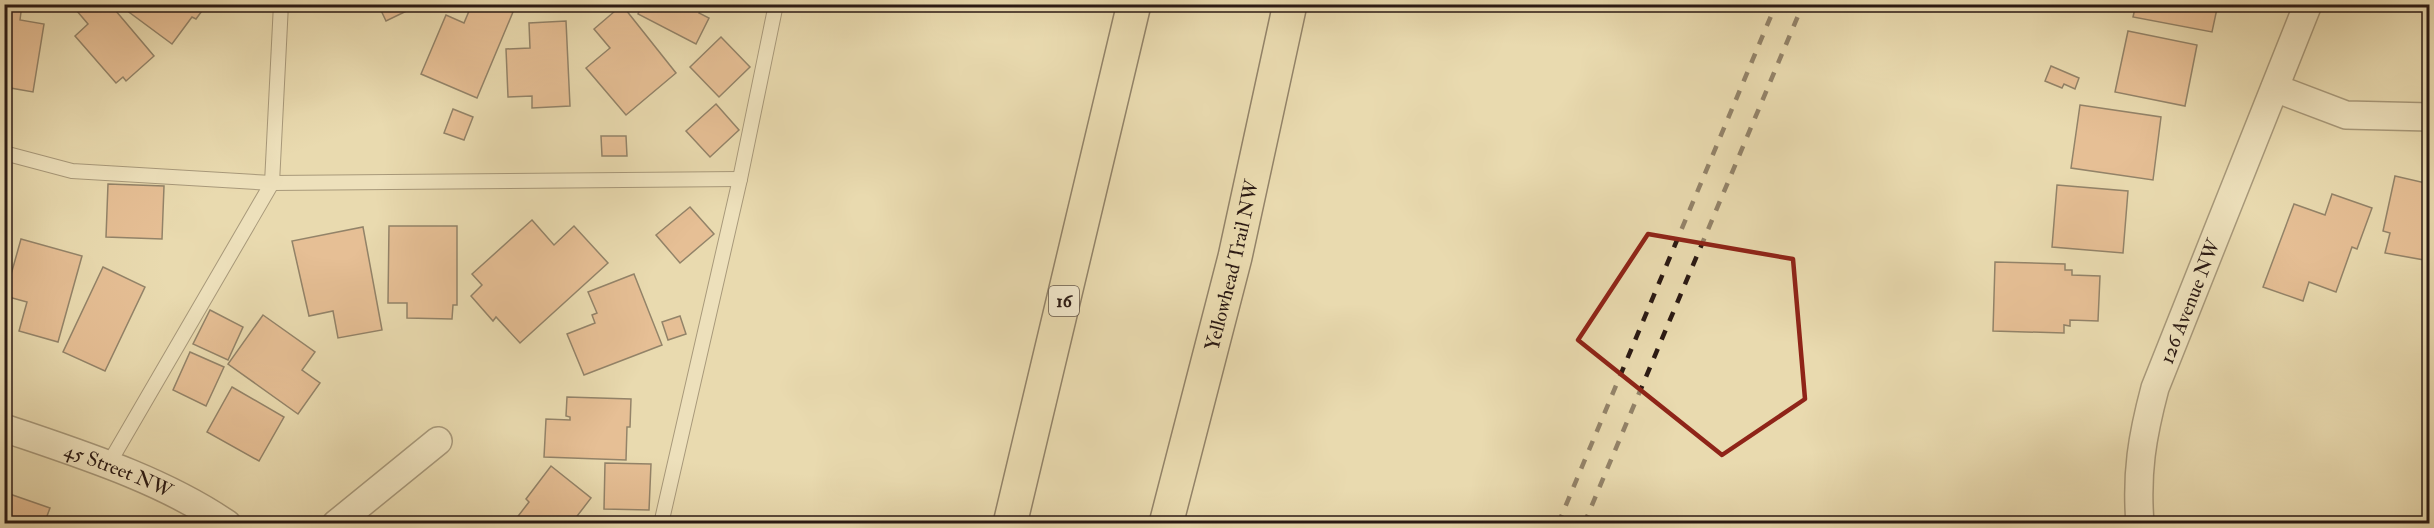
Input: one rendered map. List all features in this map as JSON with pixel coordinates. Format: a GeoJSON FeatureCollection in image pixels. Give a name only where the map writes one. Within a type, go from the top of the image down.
{"type":"FeatureCollection","features":[{"type":"Feature","properties":{"kind":"highway"},"geometry":{"type":"LineString","coordinates":[[1118,79],[1122,4]]}},
{"type":"Feature","properties":{"kind":"highway","name":"16"},"geometry":{"type":"LineString","coordinates":[[1010,524],[1118,79],[1134,4]]}},
{"type":"Feature","properties":{"kind":"highway","name":"Yellowhead Trail NW"},"geometry":{"type":"LineString","coordinates":[[1166,524],[1235,257],[1290,4]]}},
{"type":"Feature","properties":{"kind":"highway"},"geometry":{"type":"LineString","coordinates":[[1235,257],[1311,4]]}},
{"type":"Feature","properties":{"kind":"street","name":"126 Avenue NW"},"geometry":{"type":"LineString","coordinates":[[2140,524],[2138,484],[2141,447],[2155,388],[2308,4]]}},
{"type":"Feature","properties":{"kind":"street"},"geometry":{"type":"LineString","coordinates":[[2275,88],[2346,115],[2430,117]]}},
{"type":"Feature","properties":{"kind":"street","name":"45 Street NW"},"geometry":{"type":"LineString","coordinates":[[4,428],[108,465],[198,504],[227,524]]}},
{"type":"Feature","properties":{"kind":"street"},"geometry":{"type":"LineString","coordinates":[[336,524],[438,441]]}},
{"type":"Feature","properties":{"kind":"lane"},"geometry":{"type":"LineString","coordinates":[[108,465],[272,183],[281,4]]}},
{"type":"Feature","properties":{"kind":"lane"},"geometry":{"type":"LineString","coordinates":[[661,524],[741,179],[776,4]]}},
{"type":"Feature","properties":{"kind":"lane"},"geometry":{"type":"LineString","coordinates":[[4,153],[72,171],[272,183],[741,179]]}},
{"type":"Feature","properties":{"kind":"highlighted area"},"geometry":{"type":"Polygon","coordinates":[[[1648,234],[1793,259],[1805,399],[1722,455],[1578,340],[1648,234]]]}},
{"type":"Feature","properties":{"kind":"building"},"geometry":{"type":"Polygon","coordinates":[[[4,4],[22,4],[20,20],[44,24],[33,92],[5,87],[4,4]]]}},
{"type":"Feature","properties":{"kind":"building"},"geometry":{"type":"Polygon","coordinates":[[[71,4],[110,4],[154,56],[126,81],[123,77],[116,83],[75,36],[88,24],[71,4]]]}},
{"type":"Feature","properties":{"kind":"building"},"geometry":{"type":"Polygon","coordinates":[[[118,4],[207,4],[196,19],[192,17],[172,44],[118,4]]]}},
{"type":"Feature","properties":{"kind":"building"},"geometry":{"type":"Polygon","coordinates":[[[378,4],[421,4],[386,21],[378,4]]]}},
{"type":"Feature","properties":{"kind":"building"},"geometry":{"type":"Polygon","coordinates":[[[472,4],[494,4],[513,12],[477,98],[421,74],[446,15],[464,23],[472,4]]]}},
{"type":"Feature","properties":{"kind":"building"},"geometry":{"type":"Polygon","coordinates":[[[642,4],[704,4],[699,13],[709,18],[696,44],[638,14],[642,4]]]}},
{"type":"Feature","properties":{"kind":"building"},"geometry":{"type":"Polygon","coordinates":[[[2136,4],[2218,4],[2212,32],[2133,17],[2136,4]]]}},
{"type":"Feature","properties":{"kind":"building"},"geometry":{"type":"Polygon","coordinates":[[[622,5],[676,73],[626,115],[586,68],[610,48],[594,29],[622,5]]]}},
{"type":"Feature","properties":{"kind":"building"},"geometry":{"type":"Polygon","coordinates":[[[566,21],[570,106],[532,108],[532,96],[508,97],[506,49],[530,48],[529,23],[566,21]]]}},
{"type":"Feature","properties":{"kind":"building"},"geometry":{"type":"Polygon","coordinates":[[[2128,31],[2197,45],[2185,106],[2115,92],[2128,31]]]}},
{"type":"Feature","properties":{"kind":"building"},"geometry":{"type":"Polygon","coordinates":[[[721,37],[750,67],[719,97],[690,67],[721,37]]]}},
{"type":"Feature","properties":{"kind":"building"},"geometry":{"type":"Polygon","coordinates":[[[2051,66],[2079,78],[2075,89],[2064,84],[2062,88],[2045,81],[2051,66]]]}},
{"type":"Feature","properties":{"kind":"building"},"geometry":{"type":"Polygon","coordinates":[[[716,104],[739,130],[710,157],[686,131],[716,104]]]}},
{"type":"Feature","properties":{"kind":"building"},"geometry":{"type":"Polygon","coordinates":[[[2080,105],[2161,117],[2153,180],[2071,168],[2080,105]]]}},
{"type":"Feature","properties":{"kind":"building"},"geometry":{"type":"Polygon","coordinates":[[[453,109],[473,117],[464,140],[444,133],[453,109]]]}},
{"type":"Feature","properties":{"kind":"building"},"geometry":{"type":"Polygon","coordinates":[[[601,136],[626,136],[627,156],[602,156],[601,136]]]}},
{"type":"Feature","properties":{"kind":"building"},"geometry":{"type":"Polygon","coordinates":[[[2395,176],[2430,184],[2430,261],[2385,253],[2390,233],[2383,231],[2395,176]]]}},
{"type":"Feature","properties":{"kind":"building"},"geometry":{"type":"Polygon","coordinates":[[[108,184],[164,186],[162,239],[106,237],[108,184]]]}},
{"type":"Feature","properties":{"kind":"building"},"geometry":{"type":"Polygon","coordinates":[[[2057,185],[2128,191],[2123,253],[2052,247],[2057,185]]]}},
{"type":"Feature","properties":{"kind":"building"},"geometry":{"type":"Polygon","coordinates":[[[2332,194],[2372,208],[2357,249],[2352,247],[2336,292],[2309,282],[2303,301],[2263,287],[2294,204],[2325,215],[2332,194]]]}},
{"type":"Feature","properties":{"kind":"building"},"geometry":{"type":"Polygon","coordinates":[[[690,207],[714,234],[680,263],[656,235],[690,207]]]}},
{"type":"Feature","properties":{"kind":"building"},"geometry":{"type":"Polygon","coordinates":[[[4,220],[11,222],[4,245],[4,220]]]}},
{"type":"Feature","properties":{"kind":"building"},"geometry":{"type":"Polygon","coordinates":[[[532,220],[554,245],[574,226],[608,263],[520,343],[496,317],[493,321],[471,296],[482,285],[472,274],[532,220]]]}},
{"type":"Feature","properties":{"kind":"building"},"geometry":{"type":"Polygon","coordinates":[[[389,226],[457,226],[457,305],[453,305],[452,319],[407,318],[407,303],[388,303],[389,226]]]}},
{"type":"Feature","properties":{"kind":"building"},"geometry":{"type":"Polygon","coordinates":[[[363,227],[382,330],[338,338],[333,311],[309,316],[292,241],[363,227]]]}},
{"type":"Feature","properties":{"kind":"building"},"geometry":{"type":"Polygon","coordinates":[[[21,239],[82,256],[58,342],[19,331],[27,302],[5,296],[21,239]]]}},
{"type":"Feature","properties":{"kind":"building"},"geometry":{"type":"Polygon","coordinates":[[[1995,262],[2065,264],[2065,270],[2072,270],[2072,275],[2100,276],[2098,321],[2070,320],[2070,326],[2064,325],[2064,333],[1993,331],[1995,262]]]}},
{"type":"Feature","properties":{"kind":"building"},"geometry":{"type":"Polygon","coordinates":[[[103,267],[145,287],[105,371],[63,352],[103,267]]]}},
{"type":"Feature","properties":{"kind":"building"},"geometry":{"type":"Polygon","coordinates":[[[634,274],[662,345],[584,375],[567,334],[595,323],[592,315],[597,313],[588,292],[634,274]]]}},
{"type":"Feature","properties":{"kind":"building"},"geometry":{"type":"Polygon","coordinates":[[[210,310],[243,327],[228,360],[193,344],[210,310]]]}},
{"type":"Feature","properties":{"kind":"building"},"geometry":{"type":"Polygon","coordinates":[[[263,315],[315,352],[302,370],[320,383],[298,414],[228,364],[263,315]]]}},
{"type":"Feature","properties":{"kind":"building"},"geometry":{"type":"Polygon","coordinates":[[[680,316],[686,334],[668,340],[662,322],[680,316]]]}},
{"type":"Feature","properties":{"kind":"building"},"geometry":{"type":"Polygon","coordinates":[[[190,352],[224,367],[206,406],[173,390],[190,352]]]}},
{"type":"Feature","properties":{"kind":"building"},"geometry":{"type":"Polygon","coordinates":[[[232,387],[284,417],[259,461],[207,432],[232,387]]]}},
{"type":"Feature","properties":{"kind":"building"},"geometry":{"type":"Polygon","coordinates":[[[567,397],[631,399],[626,460],[544,457],[546,419],[570,420],[570,417],[566,416],[567,397]]]}},
{"type":"Feature","properties":{"kind":"building"},"geometry":{"type":"Polygon","coordinates":[[[605,463],[651,464],[649,510],[604,509],[605,463]]]}},
{"type":"Feature","properties":{"kind":"building"},"geometry":{"type":"Polygon","coordinates":[[[551,466],[591,498],[571,524],[512,524],[529,502],[526,499],[551,466]]]}},
{"type":"Feature","properties":{"kind":"building"},"geometry":{"type":"Polygon","coordinates":[[[4,492],[50,508],[44,524],[4,524],[4,492]]]}},
{"type":"Feature","properties":{"kind":"railway"},"geometry":{"type":"LineString","coordinates":[[1558,524],[1776,4]]}},
{"type":"Feature","properties":{"kind":"railway"},"geometry":{"type":"LineString","coordinates":[[1584,524],[1803,4]]}}]}
